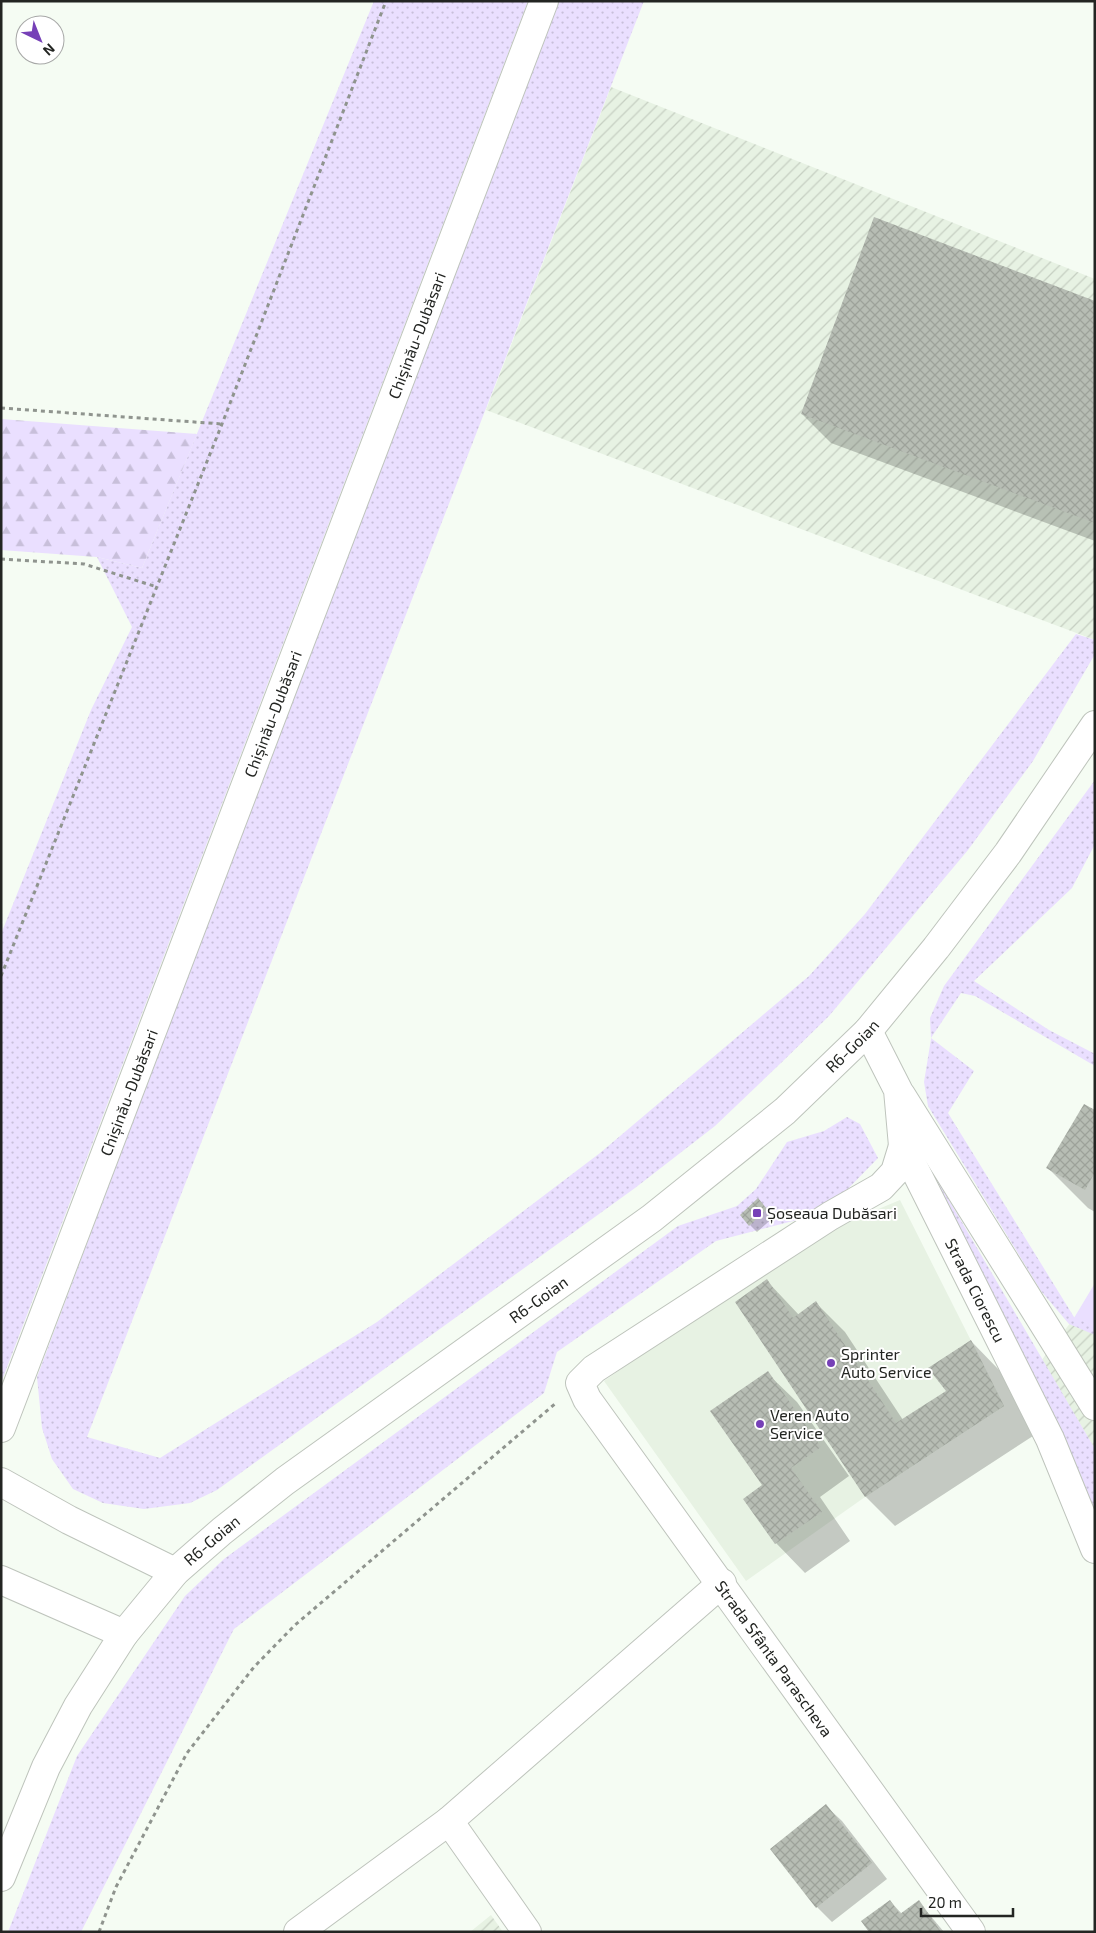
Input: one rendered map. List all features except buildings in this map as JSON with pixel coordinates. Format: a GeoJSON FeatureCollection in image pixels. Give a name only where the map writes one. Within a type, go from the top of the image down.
{"type":"FeatureCollection","features":[{"type":"Feature","properties":{"kind":"main road","name":"Chișinău-Dubăsari"},"geometry":{"type":"LineString","coordinates":[[1,1428],[544,1]]}},
{"type":"Feature","properties":{"kind":"main road","name":"R6-Goian"},"geometry":{"type":"LineString","coordinates":[[1,1878],[46,1767],[78,1706],[124,1634],[175,1572],[222,1531],[285,1482],[658,1213],[785,1111],[868,1031],[936,948],[1008,854],[1095,725]]}},
{"type":"Feature","properties":{"kind":"main road","name":"Strada Ciorescu"},"geometry":{"type":"LineString","coordinates":[[868,1031],[898,1090],[903,1146],[1050,1439],[1095,1548]]}},
{"type":"Feature","properties":{"kind":"main road"},"geometry":{"type":"LineString","coordinates":[[898,1090],[1095,1406]]}},
{"type":"Feature","properties":{"kind":"main road"},"geometry":{"type":"LineString","coordinates":[[580,1383],[594,1369],[830,1216],[881,1187],[895,1172],[903,1146]]}},
{"type":"Feature","properties":{"kind":"main road","name":"Strada Sfânta Parascheva"},"geometry":{"type":"LineString","coordinates":[[580,1383],[587,1399],[722,1583],[971,1932]]}},
{"type":"Feature","properties":{"kind":"main road"},"geometry":{"type":"LineString","coordinates":[[1,1482],[69,1520],[175,1572]]}},
{"type":"Feature","properties":{"kind":"main road"},"geometry":{"type":"LineString","coordinates":[[1,1580],[124,1634]]}},
{"type":"Feature","properties":{"kind":"main road"},"geometry":{"type":"LineString","coordinates":[[298,1932],[449,1821],[722,1583]]}},
{"type":"Feature","properties":{"kind":"main road"},"geometry":{"type":"LineString","coordinates":[[449,1821],[527,1932]]}},
{"type":"Feature","properties":{"kind":"path"},"geometry":{"type":"LineString","coordinates":[[1,976],[222,424],[386,1]]}},
{"type":"Feature","properties":{"kind":"path"},"geometry":{"type":"LineString","coordinates":[[1,408],[222,424]]}},
{"type":"Feature","properties":{"kind":"path"},"geometry":{"type":"LineString","coordinates":[[1,559],[84,564],[157,587]]}},
{"type":"Feature","properties":{"kind":"path"},"geometry":{"type":"LineString","coordinates":[[99,1932],[116,1887],[188,1753],[254,1667],[296,1625],[580,1383]]}},
{"type":"Feature","properties":{"kind":"shaded area"},"geometry":{"type":"Polygon","coordinates":[[[611,87],[1095,279],[1095,640],[486,410],[611,87]]]}},
{"type":"Feature","properties":{"kind":"shaded area"},"geometry":{"type":"Polygon","coordinates":[[[900,1200],[1004,1406],[865,1497],[746,1581],[604,1381],[729,1293],[838,1226],[900,1200]]]}},
{"type":"Feature","properties":{"kind":"shaded area"},"geometry":{"type":"Polygon","coordinates":[[[1074,1318],[1095,1326],[1095,1449],[1042,1360],[1074,1318]]]}},
{"type":"Feature","properties":{"kind":"shaded area"},"geometry":{"type":"Polygon","coordinates":[[[491,1915],[503,1932],[470,1932],[491,1915]]]}},
{"type":"Feature","properties":{"kind":"green space"},"geometry":{"type":"Polygon","coordinates":[[[374,1],[528,1],[1,1383],[1,934],[91,710],[132,627],[97,557],[142,568],[374,1]]]}},
{"type":"Feature","properties":{"kind":"green space"},"geometry":{"type":"Polygon","coordinates":[[[558,1],[644,1],[87,1437],[160,1458],[377,1322],[600,1153],[809,976],[865,914],[1076,634],[1095,640],[1095,654],[1033,761],[968,850],[829,1016],[715,1126],[635,1188],[217,1490],[190,1503],[144,1509],[103,1503],[73,1489],[52,1459],[42,1428],[37,1377],[271,752],[558,1]]]}},
{"type":"Feature","properties":{"kind":"green space"},"geometry":{"type":"Polygon","coordinates":[[[1,419],[197,434],[142,568],[97,557],[1,550],[1,419]]]}},
{"type":"Feature","properties":{"kind":"green space"},"geometry":{"type":"Polygon","coordinates":[[[1095,780],[1095,844],[1072,888],[974,981],[1049,1030],[1095,1054],[1095,1066],[975,996],[961,993],[931,1038],[974,1071],[948,1113],[1074,1317],[1095,1326],[1095,1335],[1069,1324],[1041,1291],[928,1106],[924,1082],[931,1039],[930,1018],[944,986],[1095,780]]]}},
{"type":"Feature","properties":{"kind":"green space"},"geometry":{"type":"Polygon","coordinates":[[[847,1117],[860,1124],[878,1158],[839,1198],[797,1220],[716,1241],[557,1352],[544,1393],[234,1629],[81,1932],[8,1932],[77,1756],[185,1596],[224,1559],[678,1226],[737,1206],[756,1189],[787,1142],[824,1131],[847,1117]]]}},
{"type":"Feature","properties":{"kind":"green space"},"geometry":{"type":"Polygon","coordinates":[[[926,1161],[1095,1449],[1095,1511],[1084,1492],[926,1161]]]}},
{"type":"Feature","properties":{"kind":"green space"},"geometry":{"type":"Polygon","coordinates":[[[1095,1283],[1095,1326],[1074,1318],[1095,1283]]]}},
{"type":"Feature","properties":{"kind":"place","name":"Șoseaua Dubăsari"},"geometry":{"type":"Point","coordinates":[757,1213]}},
{"type":"Feature","properties":{"kind":"place","name":"Sprinter Auto Service"},"geometry":{"type":"Point","coordinates":[831,1363]}},
{"type":"Feature","properties":{"kind":"place","name":"Veren Auto Service"},"geometry":{"type":"Point","coordinates":[760,1424]}}]}
